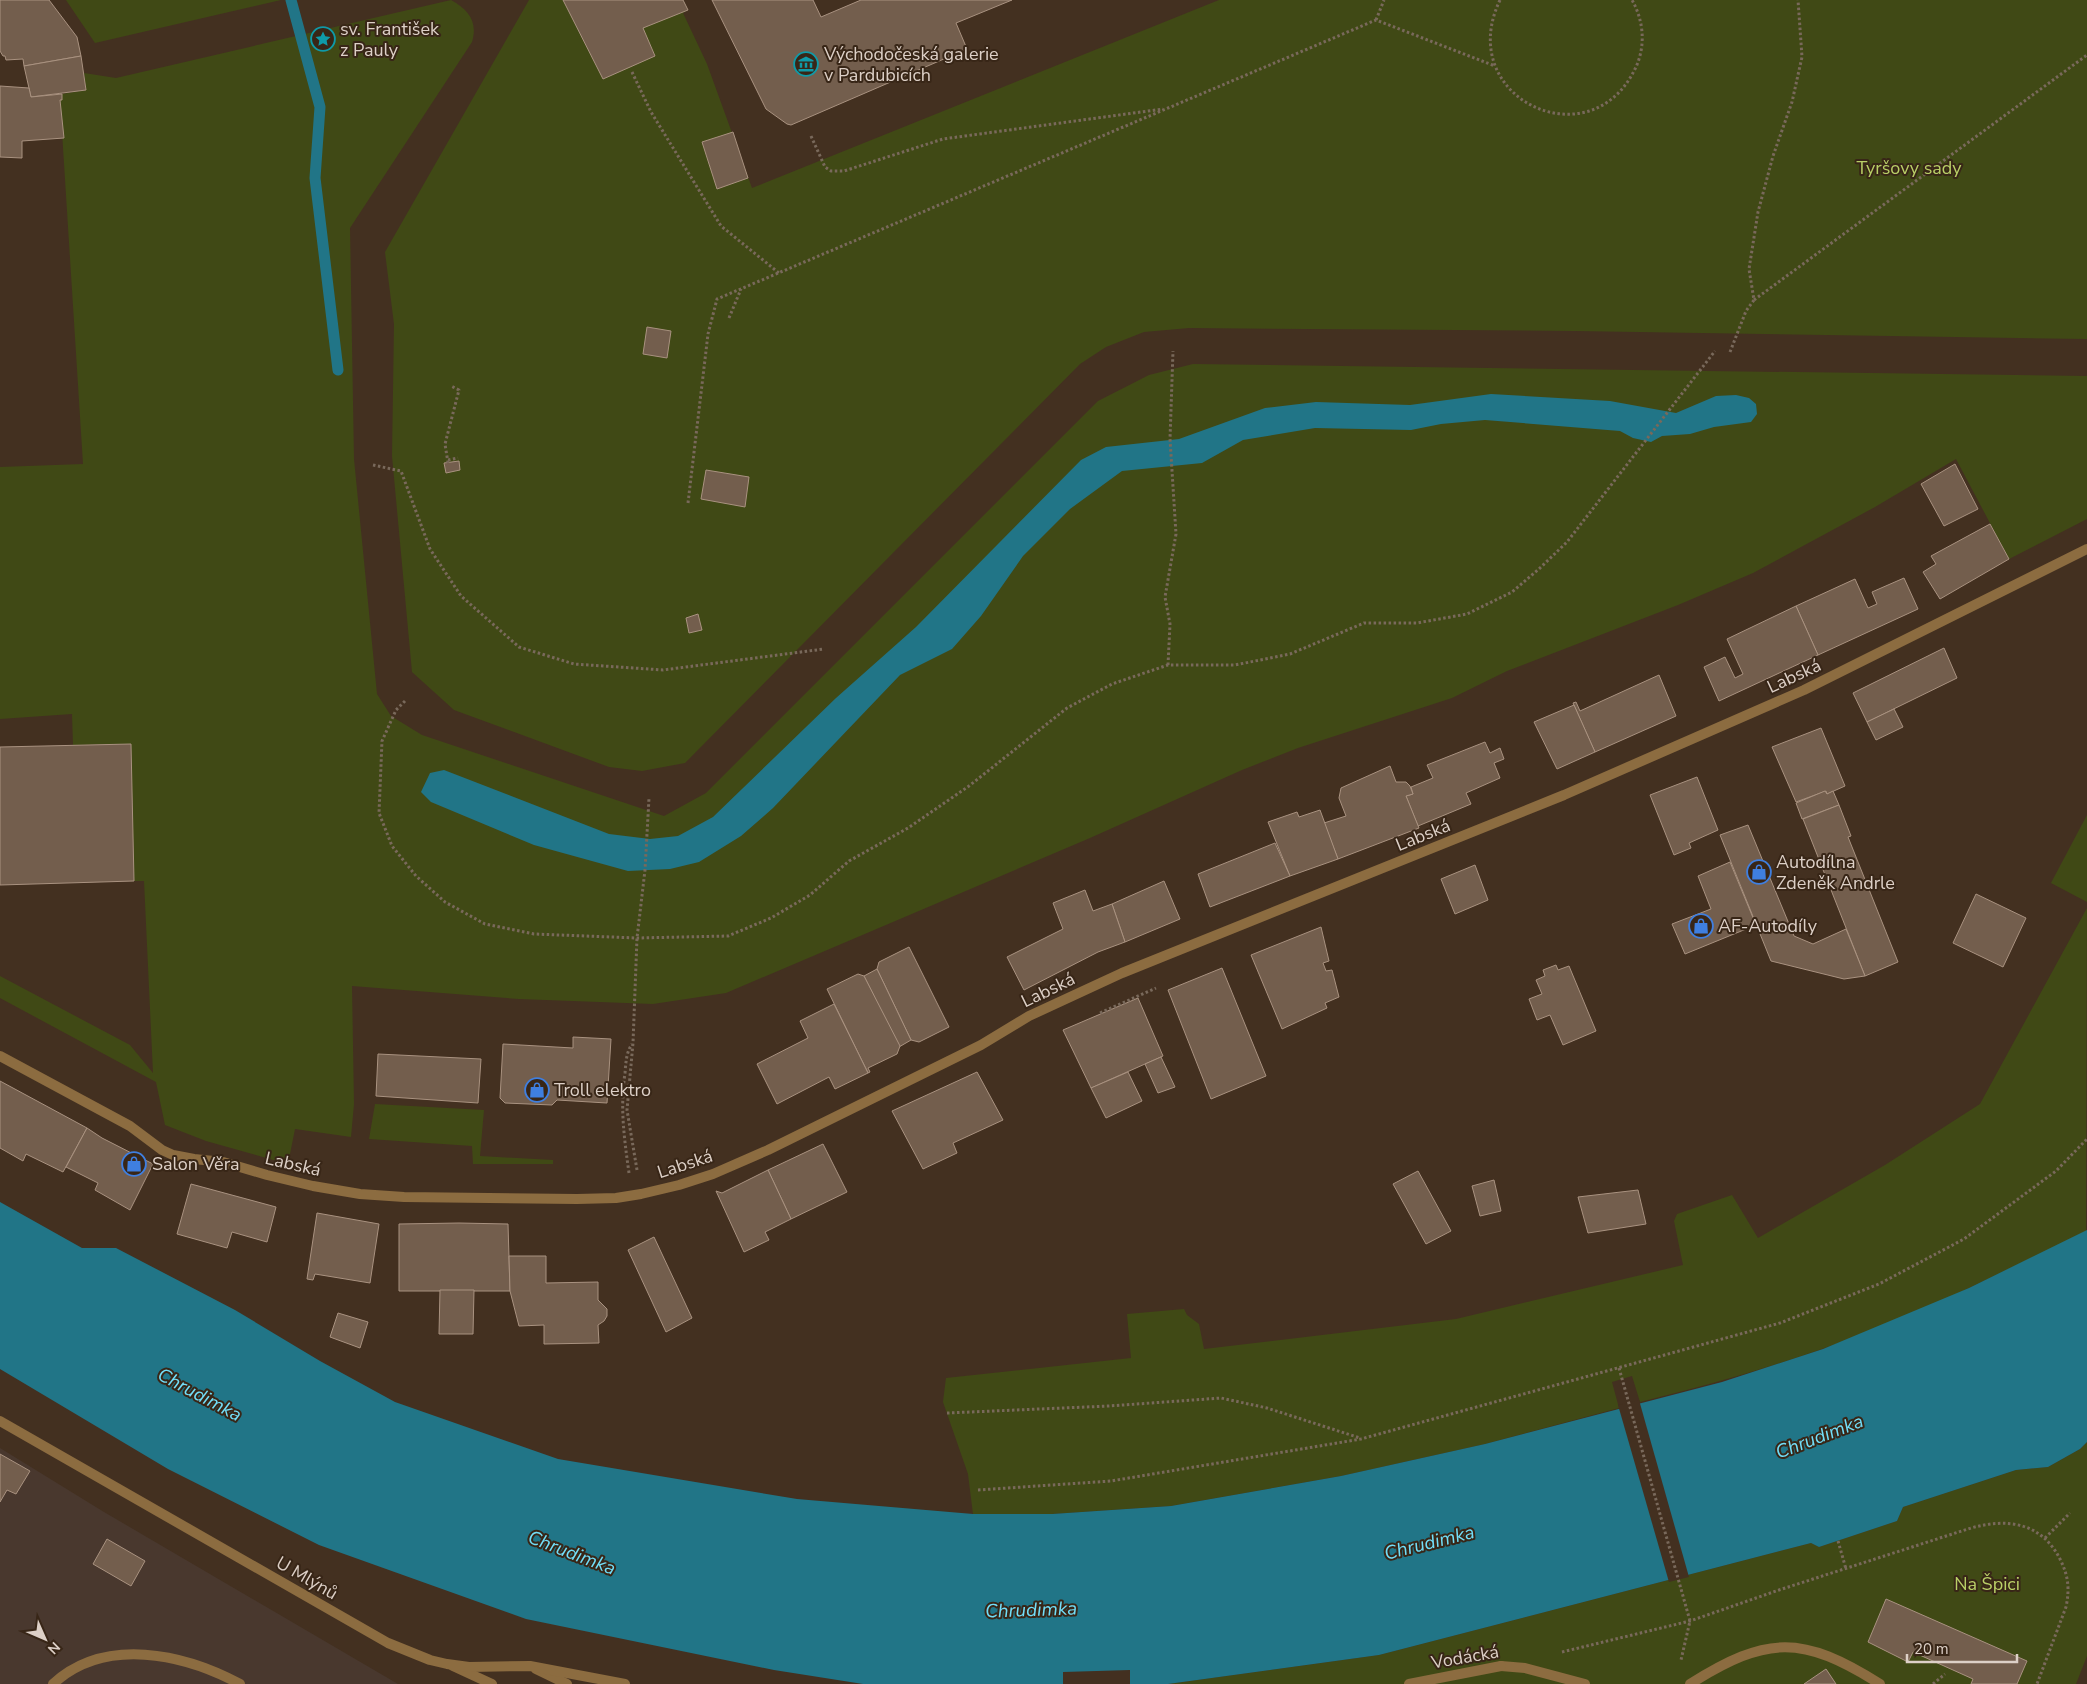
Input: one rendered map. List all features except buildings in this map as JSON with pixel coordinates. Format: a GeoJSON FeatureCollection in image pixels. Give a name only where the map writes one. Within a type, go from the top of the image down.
{"type":"FeatureCollection","features":[{"type":"Feature","properties":{"kind":"street","name":"Labská"},"geometry":{"type":"LineString","coordinates":[[0,1056],[130,1126],[162,1150],[182,1158],[223,1162],[313,1186],[360,1194],[404,1197],[576,1199],[637,1195],[679,1185],[713,1174],[768,1150],[981,1045],[1029,1016],[1122,973],[1564,795],[1813,686],[2087,548]]}},
{"type":"Feature","properties":{"kind":"street","name":"U Mlýnů"},"geometry":{"type":"LineString","coordinates":[[0,1421],[371,1634],[430,1660],[469,1667],[530,1666],[625,1684]]}},
{"type":"Feature","properties":{"kind":"street"},"geometry":{"type":"LineString","coordinates":[[1690,1684],[1739,1657],[1759,1650],[1780,1646],[1816,1652],[1861,1672],[1880,1684]]}},
{"type":"Feature","properties":{"kind":"street"},"geometry":{"type":"LineString","coordinates":[[53,1684],[80,1665],[107,1656],[135,1655],[167,1658],[198,1665],[240,1684]]}},
{"type":"Feature","properties":{"kind":"street"},"geometry":{"type":"LineString","coordinates":[[447,1664],[492,1684]]}},
{"type":"Feature","properties":{"kind":"street"},"geometry":{"type":"LineString","coordinates":[[530,1666],[567,1684]]}},
{"type":"Feature","properties":{"kind":"street","name":"Vodácká"},"geometry":{"type":"LineString","coordinates":[[1409,1684],[1501,1666],[1525,1668],[1585,1684]]}},
{"type":"Feature","properties":{"kind":"path"},"geometry":{"type":"LineString","coordinates":[[1376,20],[1384,0]]}},
{"type":"Feature","properties":{"kind":"path"},"geometry":{"type":"LineString","coordinates":[[1500,0],[1491,24],[1489,38],[1495,66],[1504,82],[1516,96],[1531,106],[1549,113],[1568,115],[1586,112],[1603,105],[1618,94],[1630,80],[1638,63],[1643,45],[1642,26],[1632,0]]}},
{"type":"Feature","properties":{"kind":"path"},"geometry":{"type":"LineString","coordinates":[[1754,300],[1749,269],[1758,212],[1773,156],[1792,102],[1802,57],[1798,0]]}},
{"type":"Feature","properties":{"kind":"path"},"geometry":{"type":"LineString","coordinates":[[688,503],[708,334],[717,299],[1376,20],[1495,66]]}},
{"type":"Feature","properties":{"kind":"path"},"geometry":{"type":"LineString","coordinates":[[1730,352],[1746,311],[1754,300],[2087,55]]}},
{"type":"Feature","properties":{"kind":"path"},"geometry":{"type":"LineString","coordinates":[[632,72],[651,112],[721,226],[779,273]]}},
{"type":"Feature","properties":{"kind":"path"},"geometry":{"type":"LineString","coordinates":[[811,136],[825,167],[831,171],[844,171],[943,139],[1168,109]]}},
{"type":"Feature","properties":{"kind":"path"},"geometry":{"type":"LineString","coordinates":[[729,318],[741,288]]}},
{"type":"Feature","properties":{"kind":"path"},"geometry":{"type":"LineString","coordinates":[[1168,665],[1170,624],[1164,597],[1176,534],[1170,438],[1173,351]]}},
{"type":"Feature","properties":{"kind":"path"},"geometry":{"type":"LineString","coordinates":[[405,702],[396,710],[382,741],[379,813],[392,846],[416,876],[445,902],[485,924],[534,934],[637,938],[728,936],[771,918],[810,895],[850,862],[908,828],[969,786],[1067,708],[1112,684],[1168,665],[1234,665],[1290,654],[1364,623],[1417,623],[1467,614],[1512,592],[1567,542],[1715,352]]}},
{"type":"Feature","properties":{"kind":"path"},"geometry":{"type":"LineString","coordinates":[[451,386],[459,390],[446,444],[448,461],[458,458]]}},
{"type":"Feature","properties":{"kind":"path"},"geometry":{"type":"LineString","coordinates":[[373,465],[401,471],[430,549],[461,596],[518,648],[574,664],[663,670],[824,649]]}},
{"type":"Feature","properties":{"kind":"path"},"geometry":{"type":"LineString","coordinates":[[637,1195],[627,1110],[637,938],[645,870],[649,798]]}},
{"type":"Feature","properties":{"kind":"path"},"geometry":{"type":"LineString","coordinates":[[632,1043],[627,1051],[621,1121],[637,1195]]}},
{"type":"Feature","properties":{"kind":"path"},"geometry":{"type":"LineString","coordinates":[[978,1490],[1112,1481],[1361,1438],[1780,1323],[1879,1284],[1964,1239],[2056,1171],[2087,1139]]}},
{"type":"Feature","properties":{"kind":"path"},"geometry":{"type":"LineString","coordinates":[[1618,1368],[1690,1621],[1684,1656],[1680,1663]]}},
{"type":"Feature","properties":{"kind":"path"},"geometry":{"type":"LineString","coordinates":[[946,1413],[1109,1406],[1220,1398],[1266,1408],[1361,1438]]}},
{"type":"Feature","properties":{"kind":"path"},"geometry":{"type":"LineString","coordinates":[[2045,1538],[2070,1512]]}},
{"type":"Feature","properties":{"kind":"path"},"geometry":{"type":"LineString","coordinates":[[1556,1653],[1690,1621],[1989,1523],[2022,1525],[2045,1538],[2055,1549],[2066,1570],[2069,1593],[2037,1684]]}},
{"type":"Feature","properties":{"kind":"path"},"geometry":{"type":"LineString","coordinates":[[1838,1541],[1846,1569]]}},
{"type":"Feature","properties":{"kind":"path"},"geometry":{"type":"LineString","coordinates":[[1934,1684],[1945,1674]]}},
{"type":"Feature","properties":{"kind":"shaded area"},"geometry":{"type":"Polygon","coordinates":[[[0,1448],[104,1512],[398,1684],[0,1684],[0,1448]]]}},
{"type":"Feature","properties":{"kind":"green space"},"geometry":{"type":"Polygon","coordinates":[[[66,0],[281,0],[95,43],[66,0]]]}},
{"type":"Feature","properties":{"kind":"green space"},"geometry":{"type":"Polygon","coordinates":[[[451,0],[467,12],[473,23],[474,35],[472,42],[350,228],[354,459],[377,694],[391,716],[422,735],[664,816],[706,793],[1098,401],[1149,375],[1193,364],[2087,376],[2087,519],[2009,559],[1956,459],[1875,507],[1753,573],[1678,605],[1507,671],[1452,698],[1298,748],[1242,770],[1090,838],[726,993],[653,1004],[519,999],[352,986],[354,1104],[351,1137],[295,1129],[288,1164],[206,1141],[165,1125],[156,1082],[0,998],[0,976],[130,1045],[153,1073],[144,881],[134,881],[131,744],[73,745],[72,714],[0,719],[0,467],[83,464],[60,100],[62,100],[62,94],[86,90],[84,73],[116,78],[451,0]]]}},
{"type":"Feature","properties":{"kind":"green space","name":"Tyršovy sady"},"geometry":{"type":"Polygon","coordinates":[[[529,0],[683,0],[688,10],[683,13],[707,64],[752,188],[1219,0],[2087,0],[2087,339],[1575,331],[1189,328],[1144,332],[1106,347],[1080,364],[685,763],[642,771],[609,767],[454,710],[412,672],[392,456],[394,324],[385,252],[529,0]]]}},
{"type":"Feature","properties":{"kind":"green space"},"geometry":{"type":"Polygon","coordinates":[[[2087,815],[2087,902],[2051,883],[2087,815]]]}},
{"type":"Feature","properties":{"kind":"green space"},"geometry":{"type":"Polygon","coordinates":[[[2087,908],[2086,1231],[1989,1279],[1856,1337],[1731,1378],[1640,1402],[1632,1376],[1612,1382],[1619,1408],[1485,1444],[1341,1476],[1171,1506],[1052,1514],[973,1514],[968,1474],[943,1402],[946,1378],[1131,1358],[1127,1314],[1184,1309],[1187,1315],[1199,1324],[1204,1349],[1456,1319],[1683,1265],[1674,1221],[1677,1214],[1732,1195],[1758,1238],[1885,1165],[1980,1104],[2087,908]]]}},
{"type":"Feature","properties":{"kind":"green space"},"geometry":{"type":"Polygon","coordinates":[[[375,1104],[484,1110],[480,1156],[553,1160],[553,1164],[473,1164],[472,1146],[369,1139],[375,1104]]]}},
{"type":"Feature","properties":{"kind":"green space","name":"Na Špici"},"geometry":{"type":"Polygon","coordinates":[[[2087,1442],[2087,1656],[2076,1684],[1168,1684],[1379,1655],[1811,1543],[1819,1547],[1897,1521],[1903,1507],[2016,1470],[2048,1467],[2080,1449],[2087,1442]]]}},
{"type":"Feature","properties":{"kind":"water"},"geometry":{"type":"Polygon","coordinates":[[[1491,394],[1610,401],[1676,413],[1716,396],[1736,395],[1749,398],[1756,404],[1757,414],[1751,422],[1714,427],[1690,434],[1662,436],[1651,442],[1633,438],[1620,431],[1485,420],[1441,424],[1411,430],[1315,428],[1243,440],[1202,463],[1122,471],[1070,509],[1023,556],[981,616],[952,649],[900,675],[773,808],[741,836],[699,862],[670,869],[628,871],[534,845],[431,802],[421,792],[430,773],[444,770],[609,834],[650,839],[678,836],[713,817],[836,698],[916,627],[1081,460],[1106,447],[1179,439],[1265,408],[1316,402],[1410,405],[1491,394]]]}},
{"type":"Feature","properties":{"kind":"water","name":"Chrudimka"},"geometry":{"type":"Polygon","coordinates":[[[0,1202],[82,1248],[116,1248],[235,1310],[320,1361],[395,1402],[558,1459],[797,1499],[973,1514],[1052,1514],[1171,1506],[1341,1476],[1485,1444],[1722,1382],[1823,1349],[1969,1288],[2087,1230],[2087,1442],[2080,1449],[2048,1467],[2016,1470],[1903,1507],[1897,1521],[1819,1547],[1811,1543],[1379,1655],[1168,1684],[863,1684],[774,1670],[526,1619],[319,1545],[168,1469],[0,1369],[0,1202]]]}},
{"type":"Feature","properties":{"kind":"pier"},"geometry":{"type":"Polygon","coordinates":[[[1639,1400],[1689,1577],[1669,1582],[1618,1405],[1639,1400]]]}},
{"type":"Feature","properties":{"kind":"pier"},"geometry":{"type":"Polygon","coordinates":[[[1130,1670],[1130,1684],[1063,1684],[1063,1672],[1130,1670]]]}},
{"type":"Feature","properties":{"kind":"waterway"},"geometry":{"type":"LineString","coordinates":[[291,0],[320,107],[315,178],[338,370]]}},
{"type":"Feature","properties":{"kind":"place","name":"sv. František z Pauly"},"geometry":{"type":"Point","coordinates":[323,39]}},
{"type":"Feature","properties":{"kind":"place","name":"Východočeská galerie v Pardubicích"},"geometry":{"type":"Point","coordinates":[806,64]}},
{"type":"Feature","properties":{"kind":"place","name":"Autodílna Zdeněk Andrle"},"geometry":{"type":"Point","coordinates":[1759,872]}},
{"type":"Feature","properties":{"kind":"place","name":"AF-Autodíly"},"geometry":{"type":"Point","coordinates":[1701,926]}},
{"type":"Feature","properties":{"kind":"place","name":"Troll elektro"},"geometry":{"type":"Point","coordinates":[537,1090]}},
{"type":"Feature","properties":{"kind":"place","name":"Salon Věra"},"geometry":{"type":"Point","coordinates":[134,1164]}}]}
